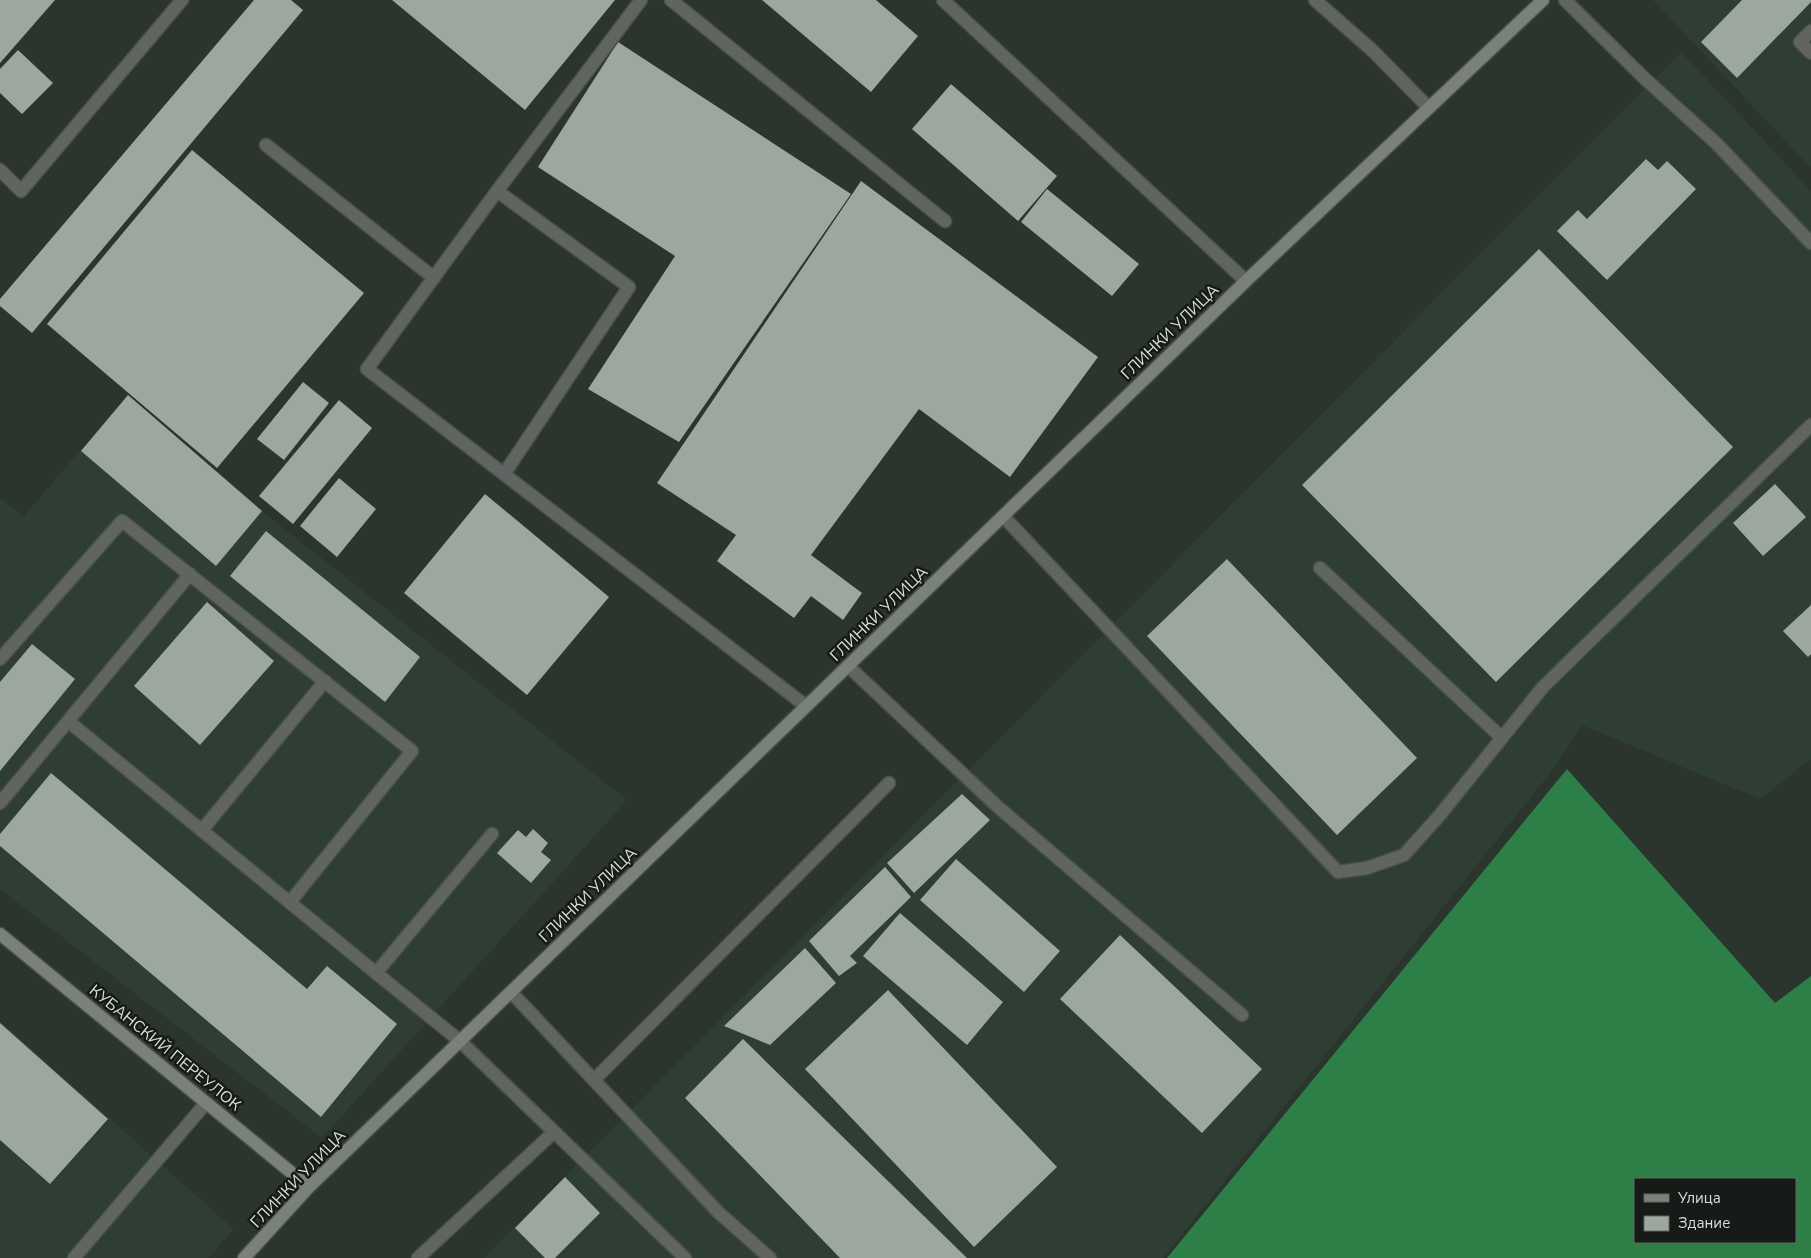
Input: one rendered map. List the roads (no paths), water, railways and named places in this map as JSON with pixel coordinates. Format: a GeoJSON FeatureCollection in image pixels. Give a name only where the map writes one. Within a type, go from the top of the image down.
{"type":"FeatureCollection","features":[{"type":"Feature","properties":{"kind":"main road","name":"ГЛИНКИ УЛИЦА"},"geometry":{"type":"LineString","coordinates":[[244,1258],[309,1187],[1246,282],[1543,0]]}},
{"type":"Feature","properties":{"kind":"main road","name":"КУБАНСКИЙ ПЕРЕУЛОК"},"geometry":{"type":"LineString","coordinates":[[0,934],[309,1187]]}},
{"type":"Feature","properties":{"kind":"lane"},"geometry":{"type":"LineString","coordinates":[[0,170],[21,191],[182,0]]}},
{"type":"Feature","properties":{"kind":"lane"},"geometry":{"type":"LineString","coordinates":[[641,0],[367,369],[806,706]]}},
{"type":"Feature","properties":{"kind":"lane"},"geometry":{"type":"LineString","coordinates":[[671,0],[945,221]]}},
{"type":"Feature","properties":{"kind":"lane"},"geometry":{"type":"LineString","coordinates":[[943,0],[1246,282]]}},
{"type":"Feature","properties":{"kind":"lane"},"geometry":{"type":"LineString","coordinates":[[1315,0],[1373,51],[1430,108]]}},
{"type":"Feature","properties":{"kind":"lane"},"geometry":{"type":"LineString","coordinates":[[1565,0],[1642,76],[1717,144],[1811,243]]}},
{"type":"Feature","properties":{"kind":"lane"},"geometry":{"type":"LineString","coordinates":[[1811,31],[1800,42],[1811,53]]}},
{"type":"Feature","properties":{"kind":"lane"},"geometry":{"type":"LineString","coordinates":[[266,145],[434,278]]}},
{"type":"Feature","properties":{"kind":"lane"},"geometry":{"type":"LineString","coordinates":[[498,192],[629,287],[504,474]]}},
{"type":"Feature","properties":{"kind":"lane"},"geometry":{"type":"LineString","coordinates":[[1003,516],[1338,872],[1367,868],[1404,855],[1439,816],[1543,687],[1811,425]]}},
{"type":"Feature","properties":{"kind":"lane"},"geometry":{"type":"LineString","coordinates":[[0,659],[122,521],[412,751],[290,902]]}},
{"type":"Feature","properties":{"kind":"lane"},"geometry":{"type":"LineString","coordinates":[[1320,568],[1502,738]]}},
{"type":"Feature","properties":{"kind":"lane"},"geometry":{"type":"LineString","coordinates":[[0,803],[190,574]]}},
{"type":"Feature","properties":{"kind":"lane"},"geometry":{"type":"LineString","coordinates":[[848,666],[998,807],[1242,1016]]}},
{"type":"Feature","properties":{"kind":"lane"},"geometry":{"type":"LineString","coordinates":[[202,830],[325,681]]}},
{"type":"Feature","properties":{"kind":"lane"},"geometry":{"type":"LineString","coordinates":[[68,721],[460,1041],[680,1256]]}},
{"type":"Feature","properties":{"kind":"lane"},"geometry":{"type":"LineString","coordinates":[[594,1080],[890,784]]}},
{"type":"Feature","properties":{"kind":"lane"},"geometry":{"type":"LineString","coordinates":[[376,972],[492,834]]}},
{"type":"Feature","properties":{"kind":"lane"},"geometry":{"type":"LineString","coordinates":[[511,992],[718,1212],[770,1258]]}},
{"type":"Feature","properties":{"kind":"lane"},"geometry":{"type":"LineString","coordinates":[[74,1258],[206,1103]]}},
{"type":"Feature","properties":{"kind":"lane"},"geometry":{"type":"LineString","coordinates":[[418,1258],[554,1132]]}}]}
